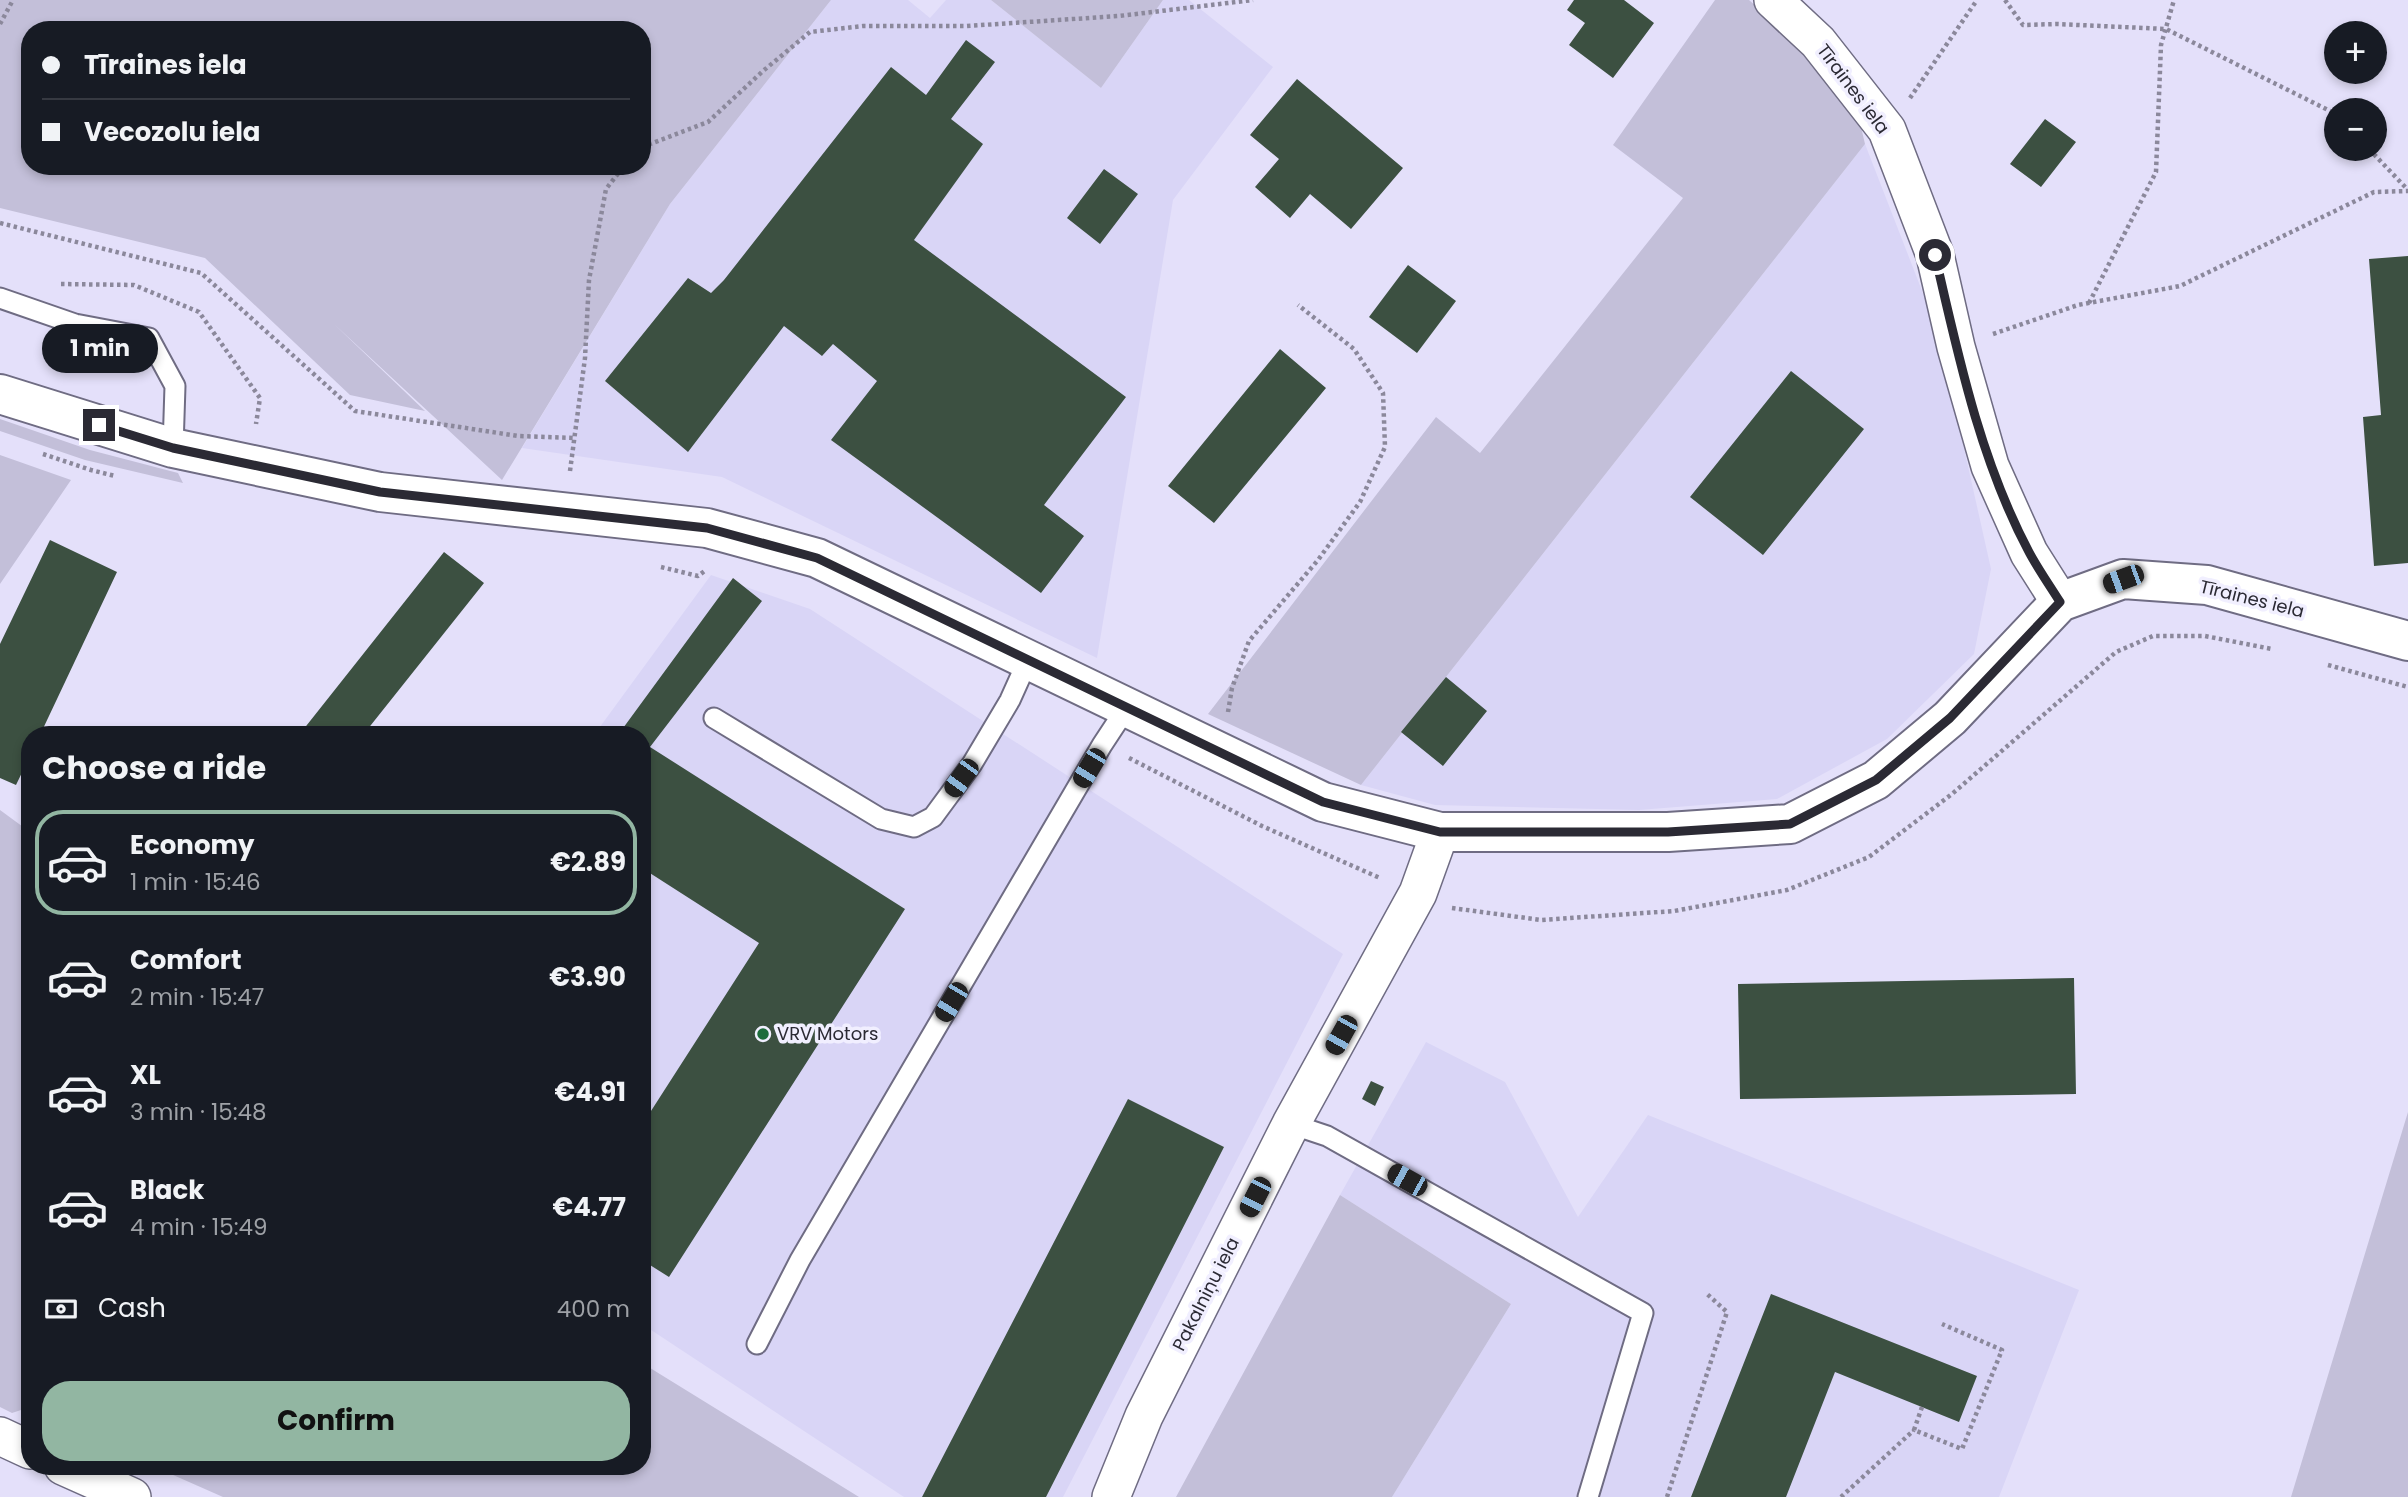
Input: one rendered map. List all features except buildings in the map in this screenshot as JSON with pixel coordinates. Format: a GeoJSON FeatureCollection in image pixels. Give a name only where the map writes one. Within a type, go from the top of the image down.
{"type":"FeatureCollection","features":[{"type":"Feature","properties":{"kind":"street","name":"Tīraines iela"},"geometry":{"type":"LineString","coordinates":[[1773,0],[1818,41],[1887,130],[1935,255],[1956,346],[1990,466],[2029,553],[2060,602],[2123,579],[2207,585],[2408,641]]}},
{"type":"Feature","properties":{"kind":"street"},"geometry":{"type":"LineString","coordinates":[[0,394],[173,448],[380,492],[707,528],[817,558],[1323,802],[1440,832],[1668,832],[1790,824],[1876,780],[1950,718],[2060,602]]}},
{"type":"Feature","properties":{"kind":"street","name":"Pakalniņu iela"},"geometry":{"type":"LineString","coordinates":[[1111,1497],[1144,1416],[1292,1124],[1418,893],[1440,832]]}},
{"type":"Feature","properties":{"kind":"street"},"geometry":{"type":"LineString","coordinates":[[0,1436],[21,1446]]}},
{"type":"Feature","properties":{"kind":"street"},"geometry":{"type":"LineString","coordinates":[[70,1479],[132,1497]]}},
{"type":"Feature","properties":{"kind":"lane"},"geometry":{"type":"LineString","coordinates":[[0,298],[75,324],[149,338],[175,386],[173,448]]}},
{"type":"Feature","properties":{"kind":"lane"},"geometry":{"type":"LineString","coordinates":[[714,718],[881,819],[915,827],[933,817],[972,764],[1010,700],[1028,660]]}},
{"type":"Feature","properties":{"kind":"lane"},"geometry":{"type":"LineString","coordinates":[[757,1345],[800,1259],[1102,745],[1127,707]]}},
{"type":"Feature","properties":{"kind":"lane"},"geometry":{"type":"LineString","coordinates":[[1292,1124],[1327,1136],[1643,1313],[1588,1497]]}},
{"type":"Feature","properties":{"kind":"path"},"geometry":{"type":"LineString","coordinates":[[0,24],[13,0]]}},
{"type":"Feature","properties":{"kind":"path"},"geometry":{"type":"LineString","coordinates":[[651,144],[708,122],[810,32],[863,26],[967,26],[1119,16],[1253,0]]}},
{"type":"Feature","properties":{"kind":"path"},"geometry":{"type":"LineString","coordinates":[[1887,130],[1977,0]]}},
{"type":"Feature","properties":{"kind":"path"},"geometry":{"type":"LineString","coordinates":[[2005,0],[2023,26],[2057,24],[2166,29],[2324,108]]}},
{"type":"Feature","properties":{"kind":"path"},"geometry":{"type":"LineString","coordinates":[[2089,303],[2156,172],[2161,45],[2174,0]]}},
{"type":"Feature","properties":{"kind":"path"},"geometry":{"type":"LineString","coordinates":[[2380,161],[2408,191]]}},
{"type":"Feature","properties":{"kind":"path"},"geometry":{"type":"LineString","coordinates":[[563,512],[585,358],[589,280],[606,189],[617,175]]}},
{"type":"Feature","properties":{"kind":"path"},"geometry":{"type":"LineString","coordinates":[[1956,346],[2089,303],[2180,286],[2374,192],[2408,191]]}},
{"type":"Feature","properties":{"kind":"path"},"geometry":{"type":"LineString","coordinates":[[0,223],[201,273],[355,411],[518,436],[575,438]]}},
{"type":"Feature","properties":{"kind":"path"},"geometry":{"type":"LineString","coordinates":[[1222,753],[1232,688],[1249,641],[1318,560],[1360,502],[1385,447],[1382,393],[1354,349],[1298,305]]}},
{"type":"Feature","properties":{"kind":"path"},"geometry":{"type":"LineString","coordinates":[[39,452],[92,471],[116,476]]}},
{"type":"Feature","properties":{"kind":"path"},"geometry":{"type":"LineString","coordinates":[[655,566],[698,576],[709,568]]}},
{"type":"Feature","properties":{"kind":"path"},"geometry":{"type":"LineString","coordinates":[[1102,745],[1262,826],[1449,908],[1541,920],[1674,911],[1787,890],[1869,857],[1952,794],[2116,652],[2153,636],[2205,636],[2284,652]]}},
{"type":"Feature","properties":{"kind":"path"},"geometry":{"type":"LineString","coordinates":[[2318,662],[2408,687]]}},
{"type":"Feature","properties":{"kind":"path"},"geometry":{"type":"LineString","coordinates":[[1667,1497],[1727,1312],[1707,1294]]}},
{"type":"Feature","properties":{"kind":"path"},"geometry":{"type":"LineString","coordinates":[[1914,1430],[1962,1449],[2002,1350],[1942,1324]]}},
{"type":"Feature","properties":{"kind":"path"},"geometry":{"type":"LineString","coordinates":[[1841,1497],[1914,1430],[1922,1407]]}},
{"type":"Feature","properties":{"kind":"shaded area"},"geometry":{"type":"Polygon","coordinates":[[[0,0],[831,0],[670,204],[502,480],[334,324],[425,411],[350,395],[205,258],[0,208],[0,0]]]}},
{"type":"Feature","properties":{"kind":"shaded area"},"geometry":{"type":"Polygon","coordinates":[[[831,0],[908,0],[930,18],[946,0],[991,0],[1101,88],[1163,0],[1189,0],[1273,67],[1173,200],[1097,658],[722,477],[522,448],[670,204],[831,0]]]}},
{"type":"Feature","properties":{"kind":"shaded area"},"geometry":{"type":"Polygon","coordinates":[[[991,0],[1163,0],[1101,88],[991,0]]]}},
{"type":"Feature","properties":{"kind":"shaded area"},"geometry":{"type":"Polygon","coordinates":[[[1715,0],[1749,0],[1810,54],[1861,127],[1865,144],[1361,785],[1208,714],[1436,417],[1480,453],[1683,198],[1613,145],[1715,0]]]}},
{"type":"Feature","properties":{"kind":"shaded area"},"geometry":{"type":"Polygon","coordinates":[[[1865,144],[1938,332],[1991,569],[1974,654],[1887,739],[1777,799],[1639,810],[1435,805],[1361,785],[1865,144]]]}},
{"type":"Feature","properties":{"kind":"shaded area"},"geometry":{"type":"Polygon","coordinates":[[[0,419],[90,450],[178,473],[183,483],[85,460],[0,431],[0,419]]]}},
{"type":"Feature","properties":{"kind":"shaded area"},"geometry":{"type":"Polygon","coordinates":[[[0,455],[71,480],[0,584],[0,455]]]}},
{"type":"Feature","properties":{"kind":"shaded area"},"geometry":{"type":"Polygon","coordinates":[[[711,575],[810,609],[1343,954],[1063,1497],[904,1497],[651,1330],[651,726],[601,726],[711,575]]]}},
{"type":"Feature","properties":{"kind":"shaded area"},"geometry":{"type":"Polygon","coordinates":[[[0,810],[21,825],[21,1410],[12,1413],[0,1407],[0,810]]]}},
{"type":"Feature","properties":{"kind":"shaded area"},"geometry":{"type":"Polygon","coordinates":[[[1426,1042],[1505,1082],[1578,1217],[1648,1115],[2079,1290],[1999,1497],[1392,1497],[1511,1304],[1340,1195],[1426,1042]]]}},
{"type":"Feature","properties":{"kind":"shaded area"},"geometry":{"type":"Polygon","coordinates":[[[2408,1112],[2408,1497],[2291,1497],[2408,1112]]]}},
{"type":"Feature","properties":{"kind":"shaded area"},"geometry":{"type":"Polygon","coordinates":[[[1340,1195],[1511,1304],[1392,1497],[1176,1497],[1340,1195]]]}},
{"type":"Feature","properties":{"kind":"shaded area"},"geometry":{"type":"Polygon","coordinates":[[[651,1369],[859,1497],[223,1497],[173,1475],[651,1475],[651,1369]]]}},
{"type":"Feature","properties":{"kind":"place","name":"VRV Motors"},"geometry":{"type":"Point","coordinates":[763,1034]}},
{"type":"Feature","properties":{"kind":"route"},"geometry":{"type":"LineString","coordinates":[[99,425],[173,448],[380,492],[707,528],[817,558],[1323,802],[1440,832],[1668,832],[1790,824],[1876,780],[1950,718],[2060,602],[2029,553],[1990,466],[1956,346],[1935,255]]}}]}
